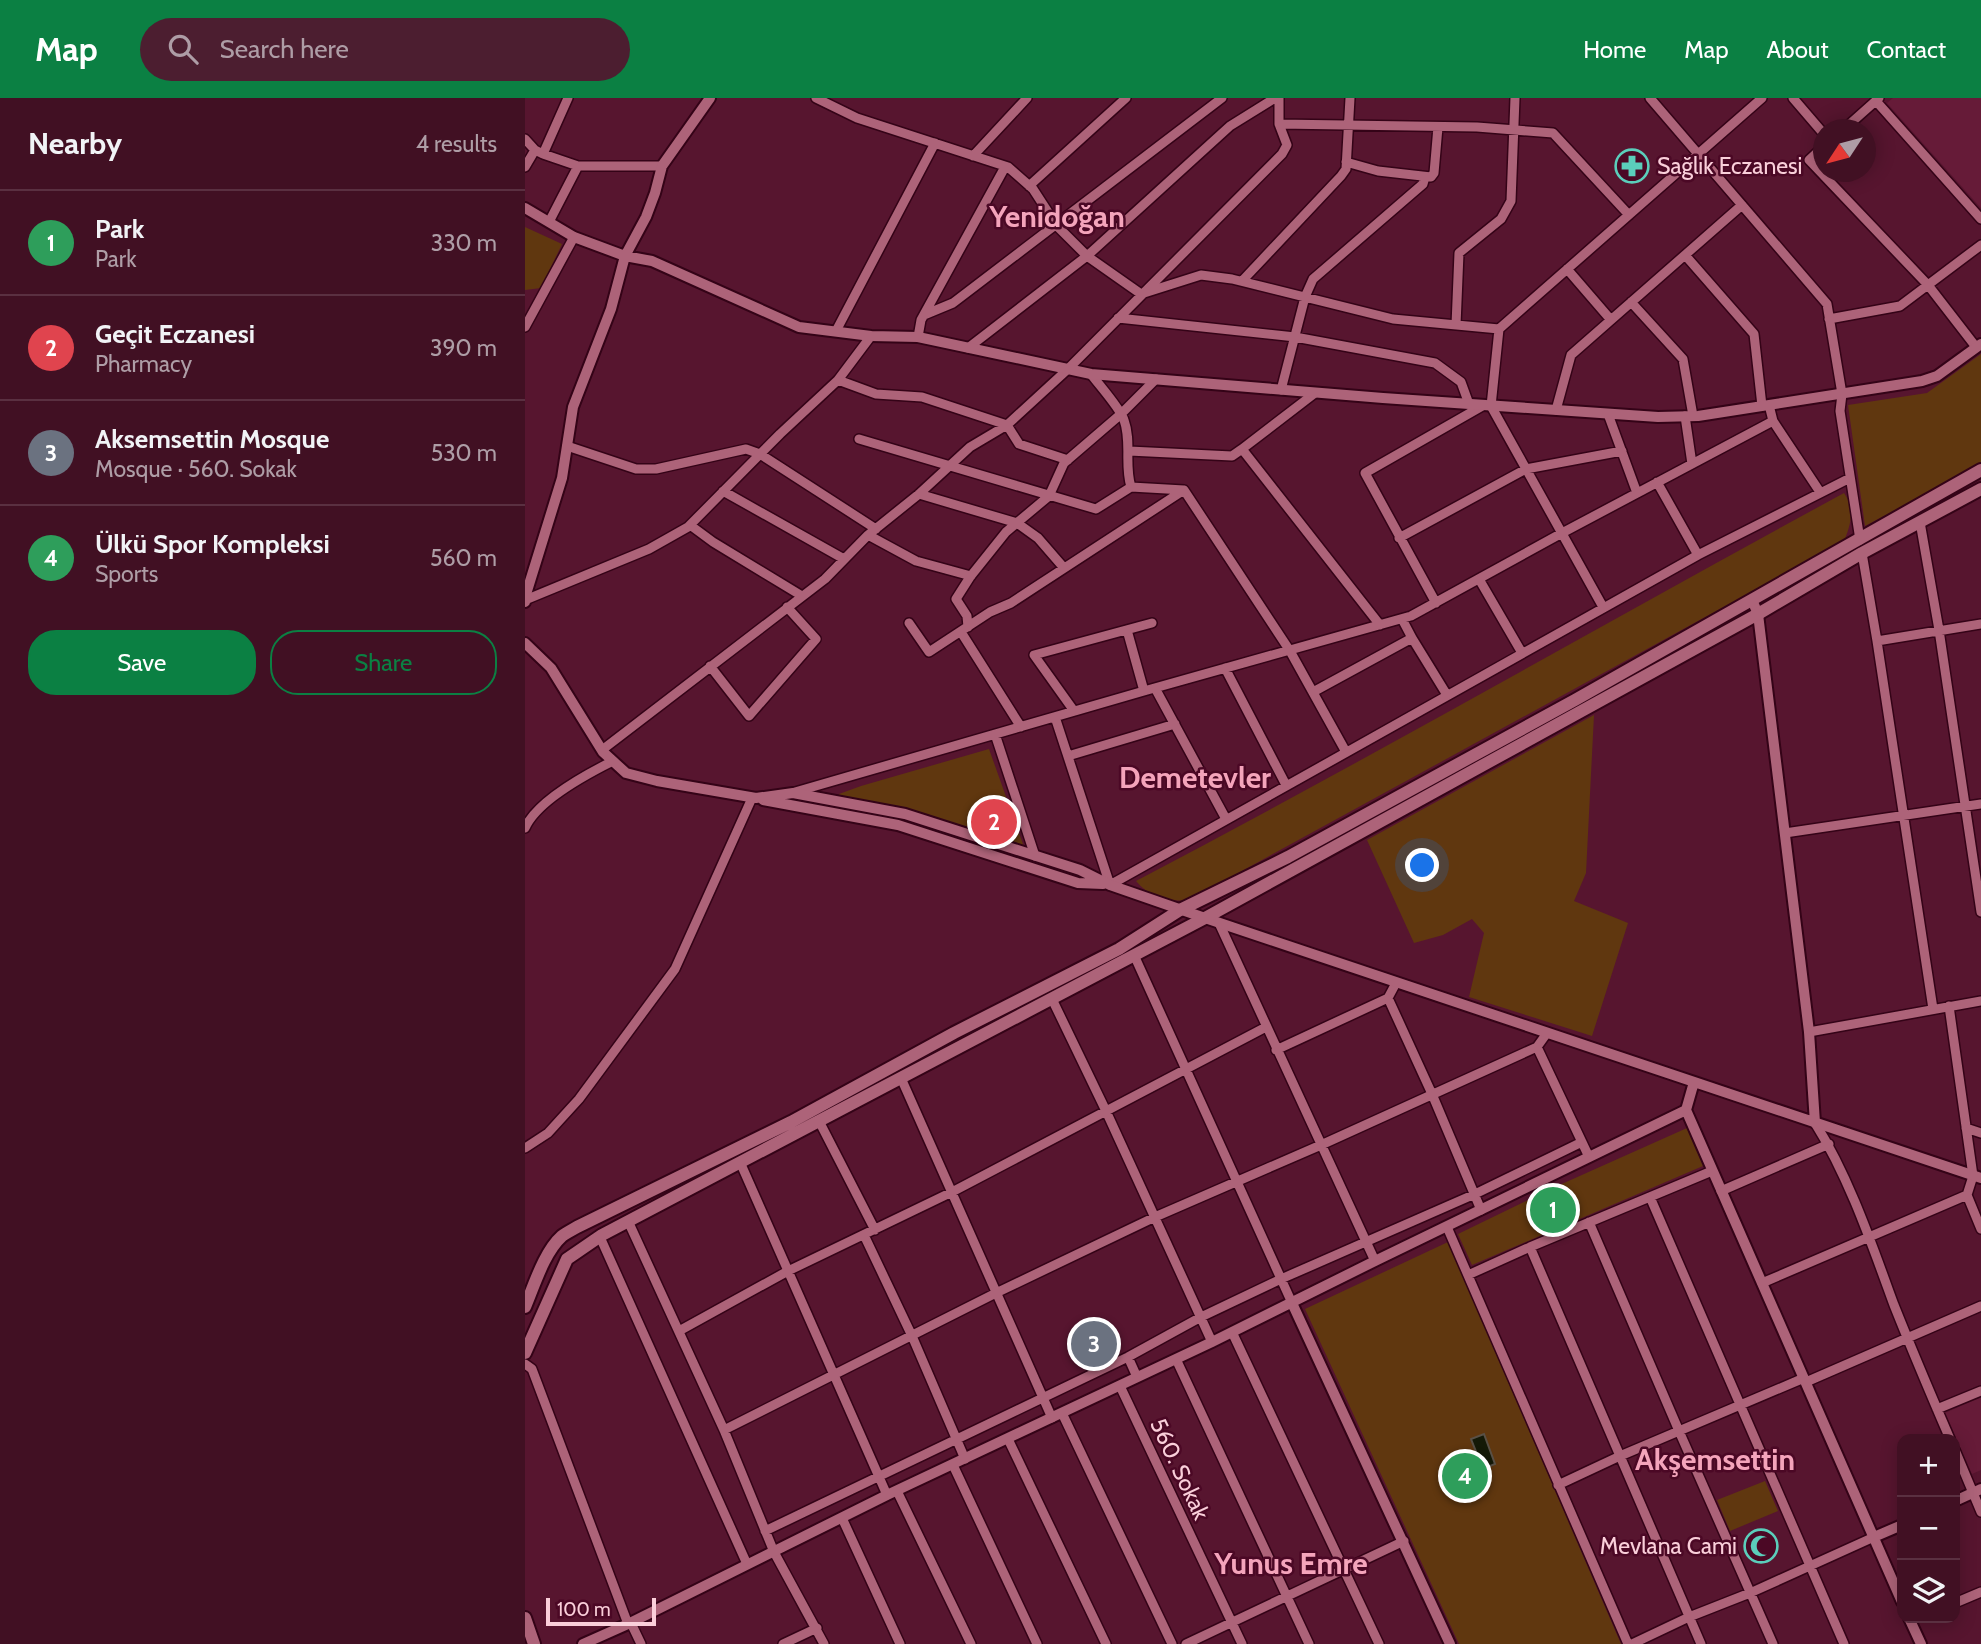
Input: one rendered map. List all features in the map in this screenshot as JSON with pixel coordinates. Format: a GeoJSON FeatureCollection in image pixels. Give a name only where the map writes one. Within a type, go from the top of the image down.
{"type":"FeatureCollection","features":[{"type":"Feature","properties":{"kind":"main road"},"geometry":{"type":"LineString","coordinates":[[525,1307],[553,1247],[562,1236],[577,1227],[791,1122],[954,1033],[1119,949],[1180,910],[1300,850],[1575,700],[1981,470]]}},
{"type":"Feature","properties":{"kind":"main road"},"geometry":{"type":"LineString","coordinates":[[525,1353],[567,1259],[600,1237],[1205,918],[1981,489]]}},
{"type":"Feature","properties":{"kind":"main road"},"geometry":{"type":"LineString","coordinates":[[525,1618],[534,1644]]}},
{"type":"Feature","properties":{"kind":"street"},"geometry":{"type":"LineString","coordinates":[[525,167],[539,152],[568,98]]}},
{"type":"Feature","properties":{"kind":"street"},"geometry":{"type":"LineString","coordinates":[[525,601],[562,478],[573,407],[611,309],[625,256],[646,217],[662,166],[710,98]]}},
{"type":"Feature","properties":{"kind":"street"},"geometry":{"type":"LineString","coordinates":[[816,98],[857,118],[1005,167],[1029,186],[1057,226],[1087,257],[1141,294]]}},
{"type":"Feature","properties":{"kind":"street"},"geometry":{"type":"LineString","coordinates":[[973,156],[1027,98]]}},
{"type":"Feature","properties":{"kind":"street"},"geometry":{"type":"LineString","coordinates":[[1029,186],[1126,98]]}},
{"type":"Feature","properties":{"kind":"street"},"geometry":{"type":"LineString","coordinates":[[924,315],[953,303],[1223,98]]}},
{"type":"Feature","properties":{"kind":"street"},"geometry":{"type":"LineString","coordinates":[[602,750],[825,579],[876,529],[971,447],[1007,425],[1068,369],[1282,153],[1287,145],[1279,124],[1277,98],[1230,126],[1087,257],[968,348]]}},
{"type":"Feature","properties":{"kind":"street"},"geometry":{"type":"LineString","coordinates":[[1242,281],[1346,169],[1350,98]]}},
{"type":"Feature","properties":{"kind":"street"},"geometry":{"type":"LineString","coordinates":[[1456,325],[1459,253],[1501,219],[1511,201],[1515,98]]}},
{"type":"Feature","properties":{"kind":"street"},"geometry":{"type":"LineString","coordinates":[[1650,98],[1826,304],[1842,394],[1840,411],[1860,540]]}},
{"type":"Feature","properties":{"kind":"street"},"geometry":{"type":"LineString","coordinates":[[1603,607],[1487,405],[1499,329],[1762,98]]}},
{"type":"Feature","properties":{"kind":"street"},"geometry":{"type":"LineString","coordinates":[[1793,98],[1813,121]]}},
{"type":"Feature","properties":{"kind":"street"},"geometry":{"type":"LineString","coordinates":[[1855,119],[1877,99],[1981,219]]}},
{"type":"Feature","properties":{"kind":"street"},"geometry":{"type":"LineString","coordinates":[[1279,124],[1438,127],[1553,133],[1629,215]]}},
{"type":"Feature","properties":{"kind":"street"},"geometry":{"type":"LineString","coordinates":[[1346,162],[1378,171],[1431,177],[1434,173],[1438,127]]}},
{"type":"Feature","properties":{"kind":"street"},"geometry":{"type":"LineString","coordinates":[[525,139],[539,152],[578,166],[662,166]]}},
{"type":"Feature","properties":{"kind":"street"},"geometry":{"type":"LineString","coordinates":[[836,331],[935,143]]}},
{"type":"Feature","properties":{"kind":"street"},"geometry":{"type":"LineString","coordinates":[[549,222],[578,166]]}},
{"type":"Feature","properties":{"kind":"street"},"geometry":{"type":"LineString","coordinates":[[918,337],[924,315],[1005,167]]}},
{"type":"Feature","properties":{"kind":"street"},"geometry":{"type":"LineString","coordinates":[[1281,390],[1305,297],[1313,279],[1423,184],[1425,177]]}},
{"type":"Feature","properties":{"kind":"street"},"geometry":{"type":"LineString","coordinates":[[525,208],[574,237],[625,256],[652,261],[799,327],[871,336],[918,337],[1091,374],[1658,417],[1689,416],[1922,381],[1937,376],[1979,345],[1928,285],[1830,182]]}},
{"type":"Feature","properties":{"kind":"street"},"geometry":{"type":"LineString","coordinates":[[1556,410],[1571,355],[1742,205]]}},
{"type":"Feature","properties":{"kind":"street"},"geometry":{"type":"LineString","coordinates":[[525,327],[574,237]]}},
{"type":"Feature","properties":{"kind":"street"},"geometry":{"type":"LineString","coordinates":[[1829,319],[1900,306],[1981,245]]}},
{"type":"Feature","properties":{"kind":"street"},"geometry":{"type":"LineString","coordinates":[[1685,255],[1754,334],[1766,405],[1773,421],[1820,492]]}},
{"type":"Feature","properties":{"kind":"street"},"geometry":{"type":"LineString","coordinates":[[1567,270],[1611,320]]}},
{"type":"Feature","properties":{"kind":"street"},"geometry":{"type":"LineString","coordinates":[[1141,294],[1201,275],[1242,281],[1393,319],[1499,329]]}},
{"type":"Feature","properties":{"kind":"street"},"geometry":{"type":"LineString","coordinates":[[1631,302],[1683,359],[1692,464]]}},
{"type":"Feature","properties":{"kind":"street"},"geometry":{"type":"LineString","coordinates":[[1118,318],[1295,337],[1434,363],[1461,382],[1469,404]]}},
{"type":"Feature","properties":{"kind":"street"},"geometry":{"type":"LineString","coordinates":[[525,601],[649,549],[690,525],[838,380],[871,336]]}},
{"type":"Feature","properties":{"kind":"street"},"geometry":{"type":"LineString","coordinates":[[1091,374],[1124,418],[1129,451],[1127,475],[1131,487]]}},
{"type":"Feature","properties":{"kind":"street"},"geometry":{"type":"LineString","coordinates":[[1021,727],[964,630],[967,617],[956,599],[1006,532],[1049,496],[1064,463],[1121,414],[1156,379]]}},
{"type":"Feature","properties":{"kind":"street"},"geometry":{"type":"LineString","coordinates":[[838,380],[876,394],[922,397],[1007,425],[1019,444],[1067,460]]}},
{"type":"Feature","properties":{"kind":"street"},"geometry":{"type":"LineString","coordinates":[[1129,451],[1232,456],[1315,393]]}},
{"type":"Feature","properties":{"kind":"street"},"geometry":{"type":"LineString","coordinates":[[1436,603],[1365,473],[1487,405]]}},
{"type":"Feature","properties":{"kind":"street"},"geometry":{"type":"LineString","coordinates":[[1608,414],[1637,493]]}},
{"type":"Feature","properties":{"kind":"street"},"geometry":{"type":"LineString","coordinates":[[754,798],[793,793],[1411,616],[1773,421]]}},
{"type":"Feature","properties":{"kind":"street"},"geometry":{"type":"LineString","coordinates":[[859,439],[1096,509],[1131,487],[1184,490]]}},
{"type":"Feature","properties":{"kind":"street"},"geometry":{"type":"LineString","coordinates":[[567,446],[642,470],[746,449],[760,454],[876,529]]}},
{"type":"Feature","properties":{"kind":"street"},"geometry":{"type":"LineString","coordinates":[[1242,449],[1380,625]]}},
{"type":"Feature","properties":{"kind":"street"},"geometry":{"type":"LineString","coordinates":[[1399,538],[1526,469],[1622,451]]}},
{"type":"Feature","properties":{"kind":"street"},"geometry":{"type":"LineString","coordinates":[[525,643],[551,668],[602,750],[626,774],[657,782],[898,825],[1078,883],[1109,885],[1603,607],[1698,555],[1850,478]]}},
{"type":"Feature","properties":{"kind":"street"},"geometry":{"type":"LineString","coordinates":[[1657,482],[1698,555]]}},
{"type":"Feature","properties":{"kind":"street"},"geometry":{"type":"LineString","coordinates":[[909,623],[929,652],[990,612],[1011,603],[1184,490]]}},
{"type":"Feature","properties":{"kind":"street"},"geometry":{"type":"LineString","coordinates":[[1184,490],[1290,651],[1346,752]]}},
{"type":"Feature","properties":{"kind":"street"},"geometry":{"type":"LineString","coordinates":[[723,491],[844,559]]}},
{"type":"Feature","properties":{"kind":"street"},"geometry":{"type":"LineString","coordinates":[[919,494],[1017,523],[1038,538],[1064,568]]}},
{"type":"Feature","properties":{"kind":"street"},"geometry":{"type":"LineString","coordinates":[[1920,522],[1940,630],[1981,912]]}},
{"type":"Feature","properties":{"kind":"street"},"geometry":{"type":"LineString","coordinates":[[690,525],[801,596]]}},
{"type":"Feature","properties":{"kind":"street"},"geometry":{"type":"LineString","coordinates":[[868,536],[916,561],[971,576]]}},
{"type":"Feature","properties":{"kind":"street"},"geometry":{"type":"LineString","coordinates":[[1862,553],[1933,1009]]}},
{"type":"Feature","properties":{"kind":"street"},"geometry":{"type":"LineString","coordinates":[[1479,579],[1522,653]]}},
{"type":"Feature","properties":{"kind":"street"},"geometry":{"type":"LineString","coordinates":[[1752,600],[1758,614],[1809,1032],[1815,1123],[1829,1144],[1869,1237],[1907,1338],[1948,1434]]}},
{"type":"Feature","properties":{"kind":"street"},"geometry":{"type":"LineString","coordinates":[[710,666],[749,716],[816,639],[787,607]]}},
{"type":"Feature","properties":{"kind":"street"},"geometry":{"type":"LineString","coordinates":[[1402,619],[1447,695]]}},
{"type":"Feature","properties":{"kind":"street"},"geometry":{"type":"LineString","coordinates":[[1074,711],[1034,655],[1152,623]]}},
{"type":"Feature","properties":{"kind":"street"},"geometry":{"type":"LineString","coordinates":[[1877,641],[1981,624]]}},
{"type":"Feature","properties":{"kind":"street"},"geometry":{"type":"LineString","coordinates":[[1127,630],[1144,691]]}},
{"type":"Feature","properties":{"kind":"street"},"geometry":{"type":"LineString","coordinates":[[1313,692],[1412,638]]}},
{"type":"Feature","properties":{"kind":"street"},"geometry":{"type":"LineString","coordinates":[[1225,668],[1286,785]]}},
{"type":"Feature","properties":{"kind":"street"},"geometry":{"type":"LineString","coordinates":[[1155,688],[1226,819]]}},
{"type":"Feature","properties":{"kind":"street"},"geometry":{"type":"LineString","coordinates":[[1055,717],[1109,885]]}},
{"type":"Feature","properties":{"kind":"street"},"geometry":{"type":"LineString","coordinates":[[1068,756],[1175,724]]}},
{"type":"Feature","properties":{"kind":"street"},"geometry":{"type":"LineString","coordinates":[[995,734],[1034,856]]}},
{"type":"Feature","properties":{"kind":"street"},"geometry":{"type":"LineString","coordinates":[[525,828],[527,822],[551,798],[587,774],[613,761]]}},
{"type":"Feature","properties":{"kind":"street"},"geometry":{"type":"LineString","coordinates":[[793,793],[905,814],[1080,870],[1109,885],[1180,910],[1977,1177]]}},
{"type":"Feature","properties":{"kind":"street"},"geometry":{"type":"LineString","coordinates":[[525,1148],[548,1133],[579,1098],[675,969],[754,798]]}},
{"type":"Feature","properties":{"kind":"street"},"geometry":{"type":"LineString","coordinates":[[1785,833],[1981,804]]}},
{"type":"Feature","properties":{"kind":"street"},"geometry":{"type":"LineString","coordinates":[[1219,923],[1375,1261]]}},
{"type":"Feature","properties":{"kind":"street"},"geometry":{"type":"LineString","coordinates":[[1135,955],[1236,1181],[1450,1644]]}},
{"type":"Feature","properties":{"kind":"street"},"geometry":{"type":"LineString","coordinates":[[1276,1050],[1388,998],[1396,983]]}},
{"type":"Feature","properties":{"kind":"street"},"geometry":{"type":"LineString","coordinates":[[1388,998],[1481,1210]]}},
{"type":"Feature","properties":{"kind":"street"},"geometry":{"type":"LineString","coordinates":[[1052,999],[1212,1342]]}},
{"type":"Feature","properties":{"kind":"street"},"geometry":{"type":"LineString","coordinates":[[1809,1032],[1981,1001]]}},
{"type":"Feature","properties":{"kind":"street"},"geometry":{"type":"LineString","coordinates":[[1762,1283],[1967,1195],[1977,1177],[1966,1128],[1949,1006]]}},
{"type":"Feature","properties":{"kind":"street"},"geometry":{"type":"LineString","coordinates":[[678,1331],[788,1271],[952,1192],[1266,1027]]}},
{"type":"Feature","properties":{"kind":"street"},"geometry":{"type":"LineString","coordinates":[[724,1430],[996,1293],[1155,1217],[1537,1047],[1547,1033]]}},
{"type":"Feature","properties":{"kind":"street"},"geometry":{"type":"LineString","coordinates":[[1537,1047],[1589,1157]]}},
{"type":"Feature","properties":{"kind":"street"},"geometry":{"type":"LineString","coordinates":[[901,1078],[1043,1399],[1057,1415],[1172,1644]]}},
{"type":"Feature","properties":{"kind":"street"},"geometry":{"type":"LineString","coordinates":[[1694,1083],[1685,1110],[1897,1590]]}},
{"type":"Feature","properties":{"kind":"street"},"geometry":{"type":"LineString","coordinates":[[583,1644],[892,1493],[1233,1332],[1685,1110]]}},
{"type":"Feature","properties":{"kind":"street"},"geometry":{"type":"LineString","coordinates":[[819,1121],[875,1230]]}},
{"type":"Feature","properties":{"kind":"street"},"geometry":{"type":"LineString","coordinates":[[1966,1128],[1981,1133]]}},
{"type":"Feature","properties":{"kind":"street"},"geometry":{"type":"LineString","coordinates":[[765,1531],[1043,1399],[1201,1317],[1475,1194],[1582,1142]]}},
{"type":"Feature","properties":{"kind":"street"},"geometry":{"type":"LineString","coordinates":[[1721,1191],[1829,1144]]}},
{"type":"Feature","properties":{"kind":"street"},"geometry":{"type":"LineString","coordinates":[[740,1162],[879,1477],[892,1493],[971,1644]]}},
{"type":"Feature","properties":{"kind":"street"},"geometry":{"type":"LineString","coordinates":[[1468,1275],[1712,1171]]}},
{"type":"Feature","properties":{"kind":"street"},"geometry":{"type":"LineString","coordinates":[[1967,1195],[1981,1229]]}},
{"type":"Feature","properties":{"kind":"street"},"geometry":{"type":"LineString","coordinates":[[1650,1197],[1844,1644]]}},
{"type":"Feature","properties":{"kind":"street"},"geometry":{"type":"LineString","coordinates":[[628,1221],[724,1430],[774,1552],[824,1644]]}},
{"type":"Feature","properties":{"kind":"street"},"geometry":{"type":"LineString","coordinates":[[1589,1222],[1773,1644]]}},
{"type":"Feature","properties":{"kind":"street"},"geometry":{"type":"LineString","coordinates":[[1447,1227],[1630,1644],[1897,1527]]}},
{"type":"Feature","properties":{"kind":"street"},"geometry":{"type":"LineString","coordinates":[[864,1235],[912,1336],[965,1459]]}},
{"type":"Feature","properties":{"kind":"street"},"geometry":{"type":"LineString","coordinates":[[600,1237],[747,1564]]}},
{"type":"Feature","properties":{"kind":"street"},"geometry":{"type":"LineString","coordinates":[[1530,1247],[1701,1644]]}},
{"type":"Feature","properties":{"kind":"street"},"geometry":{"type":"LineString","coordinates":[[1558,1485],[1740,1405],[1981,1306]]}},
{"type":"Feature","properties":{"kind":"street"},"geometry":{"type":"LineString","coordinates":[[1233,1332],[1379,1644]]}},
{"type":"Feature","properties":{"kind":"street"},"geometry":{"type":"LineString","coordinates":[[1128,1357],[1137,1377]]}},
{"type":"Feature","properties":{"kind":"street"},"geometry":{"type":"LineString","coordinates":[[1175,1359],[1309,1644]]}},
{"type":"Feature","properties":{"kind":"street"},"geometry":{"type":"LineString","coordinates":[[525,1364],[532,1370],[629,1623],[641,1644]]}},
{"type":"Feature","properties":{"kind":"street","name":"560. Sokak"},"geometry":{"type":"LineString","coordinates":[[1120,1385],[1242,1644]]}},
{"type":"Feature","properties":{"kind":"street"},"geometry":{"type":"LineString","coordinates":[[1937,1409],[1981,1391]]}},
{"type":"Feature","properties":{"kind":"street"},"geometry":{"type":"LineString","coordinates":[[1007,1439],[1106,1644]]}},
{"type":"Feature","properties":{"kind":"street"},"geometry":{"type":"LineString","coordinates":[[1960,1459],[1977,1491],[1981,1513]]}},
{"type":"Feature","properties":{"kind":"street"},"geometry":{"type":"LineString","coordinates":[[953,1465],[1037,1644]]}},
{"type":"Feature","properties":{"kind":"street"},"geometry":{"type":"LineString","coordinates":[[1960,1499],[1977,1491]]}},
{"type":"Feature","properties":{"kind":"street"},"geometry":{"type":"LineString","coordinates":[[842,1518],[901,1644]]}},
{"type":"Feature","properties":{"kind":"street"},"geometry":{"type":"LineString","coordinates":[[1186,1644],[1404,1541]]}},
{"type":"Feature","properties":{"kind":"street"},"geometry":{"type":"LineString","coordinates":[[1960,1601],[1981,1592]]}},
{"type":"Feature","properties":{"kind":"street"},"geometry":{"type":"LineString","coordinates":[[1914,1623],[1921,1644]]}},
{"type":"Feature","properties":{"kind":"street"},"geometry":{"type":"LineString","coordinates":[[783,1644],[817,1628]]}},
{"type":"Feature","properties":{"kind":"shaded area"},"geometry":{"type":"Polygon","coordinates":[[[1893,98],[1981,98],[1981,208],[1887,103],[1893,98]]]}},
{"type":"Feature","properties":{"kind":"shaded area"},"geometry":{"type":"Polygon","coordinates":[[[525,227],[562,244],[541,288],[525,290],[525,227]]]}},
{"type":"Feature","properties":{"kind":"shaded area"},"geometry":{"type":"Polygon","coordinates":[[[1981,354],[1981,465],[1865,526],[1848,405],[1927,393],[1981,354]]]}},
{"type":"Feature","properties":{"kind":"shaded area"},"geometry":{"type":"Polygon","coordinates":[[[1844,493],[1850,505],[1851,517],[1844,541],[1189,900],[1160,898],[1136,881],[1314,786],[1844,493]]]}},
{"type":"Feature","properties":{"kind":"shaded area"},"geometry":{"type":"Polygon","coordinates":[[[1594,715],[1586,873],[1574,901],[1628,923],[1592,1036],[1469,997],[1484,933],[1472,919],[1443,935],[1414,943],[1367,840],[1594,715]]]}},
{"type":"Feature","properties":{"kind":"shaded area"},"geometry":{"type":"Polygon","coordinates":[[[989,749],[1024,847],[839,799],[839,794],[861,786],[989,749]]]}},
{"type":"Feature","properties":{"kind":"shaded area"},"geometry":{"type":"Polygon","coordinates":[[[1687,1128],[1703,1166],[1472,1265],[1458,1234],[1687,1128]]]}},
{"type":"Feature","properties":{"kind":"shaded area"},"geometry":{"type":"Polygon","coordinates":[[[1448,1242],[1621,1644],[1459,1644],[1305,1309],[1448,1242]]]}},
{"type":"Feature","properties":{"kind":"shaded area"},"geometry":{"type":"Polygon","coordinates":[[[1981,1397],[1981,1470],[1972,1474],[1960,1447],[1960,1434],[1954,1434],[1945,1413],[1981,1397]]]}},
{"type":"Feature","properties":{"kind":"shaded area"},"geometry":{"type":"Polygon","coordinates":[[[1484,1434],[1495,1464],[1483,1469],[1471,1439],[1484,1434]]]}},
{"type":"Feature","properties":{"kind":"shaded area"},"geometry":{"type":"Polygon","coordinates":[[[1765,1481],[1778,1511],[1730,1531],[1717,1500],[1765,1481]]]}},
{"type":"Feature","properties":{"kind":"place","name":"Sağlık Eczanesi"},"geometry":{"type":"Point","coordinates":[1632,166]}},
{"type":"Feature","properties":{"kind":"place","name":"Geçit Eczanesi"},"geometry":{"type":"Point","coordinates":[994,822]}},
{"type":"Feature","properties":{"kind":"place","name":"Park"},"geometry":{"type":"Point","coordinates":[1553,1210]}},
{"type":"Feature","properties":{"kind":"place","name":"Aksemsettin Mosque"},"geometry":{"type":"Point","coordinates":[1094,1344]}},
{"type":"Feature","properties":{"kind":"place","name":"Ülkü Spor Kompleksi"},"geometry":{"type":"Point","coordinates":[1465,1476]}},
{"type":"Feature","properties":{"kind":"place","name":"Mevlana Cami"},"geometry":{"type":"Point","coordinates":[1761,1546]}},
{"type":"Feature","properties":{"kind":"district","name":"Yenidoğan"},"geometry":{"type":"Point","coordinates":[1057,217]}},
{"type":"Feature","properties":{"kind":"district","name":"Demetevler"},"geometry":{"type":"Point","coordinates":[1195,778]}},
{"type":"Feature","properties":{"kind":"district","name":"Akşemsettin"},"geometry":{"type":"Point","coordinates":[1715,1460]}},
{"type":"Feature","properties":{"kind":"district","name":"Yunus Emre"},"geometry":{"type":"Point","coordinates":[1291,1564]}}]}
